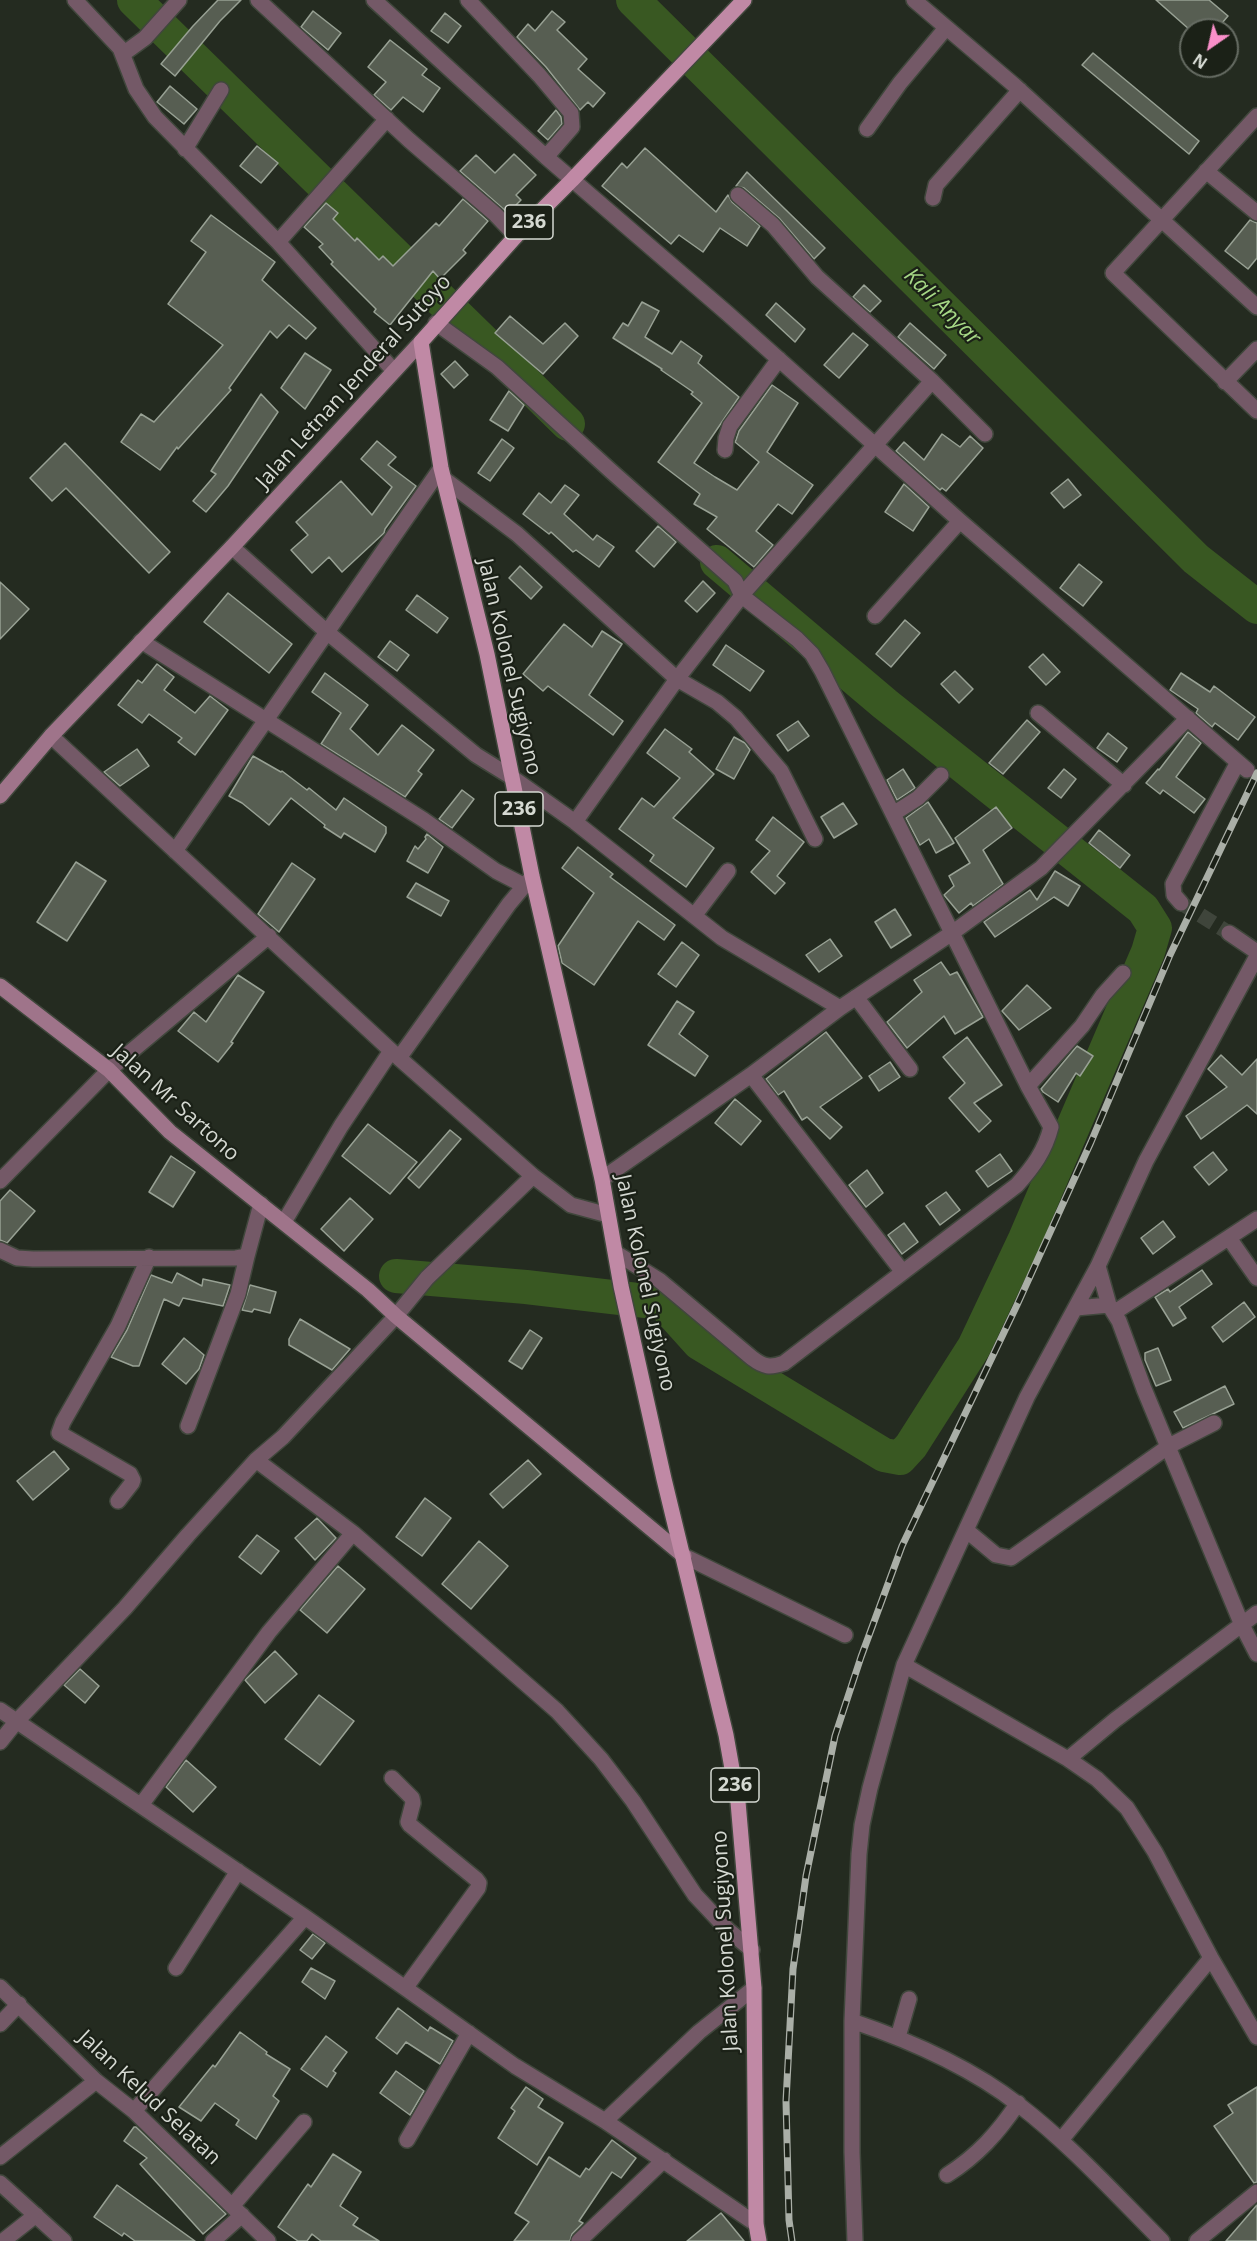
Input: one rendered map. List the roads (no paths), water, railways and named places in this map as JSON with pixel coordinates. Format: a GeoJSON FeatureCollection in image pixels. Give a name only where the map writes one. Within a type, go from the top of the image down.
{"type":"FeatureCollection","features":[{"type":"Feature","properties":{"kind":"main road","name":"Jalan Letnan Jenderal Sutoyo"},"geometry":{"type":"LineString","coordinates":[[421,342],[516,236],[744,0]]}},
{"type":"Feature","properties":{"kind":"main road","name":"Jalan Kolonel Sugiyono"},"geometry":{"type":"LineString","coordinates":[[421,342],[442,474],[487,654],[513,778],[528,881],[602,1179],[618,1275],[664,1479],[726,1735],[738,1802],[754,1988],[756,2224],[759,2241]]}},
{"type":"Feature","properties":{"kind":"street"},"geometry":{"type":"LineString","coordinates":[[75,0],[113,40],[123,54],[143,101],[185,150],[278,242],[394,371]]}},
{"type":"Feature","properties":{"kind":"street"},"geometry":{"type":"LineString","coordinates":[[258,0],[387,119],[495,214],[516,236]]}},
{"type":"Feature","properties":{"kind":"street"},"geometry":{"type":"LineString","coordinates":[[374,0],[572,180],[1243,766],[1173,884],[1174,895],[1181,903]]}},
{"type":"Feature","properties":{"kind":"street"},"geometry":{"type":"LineString","coordinates":[[468,0],[539,75],[571,113],[572,126],[546,157]]}},
{"type":"Feature","properties":{"kind":"street"},"geometry":{"type":"LineString","coordinates":[[914,0],[1020,90],[1257,307]]}},
{"type":"Feature","properties":{"kind":"street"},"geometry":{"type":"LineString","coordinates":[[123,54],[137,45],[174,5]]}},
{"type":"Feature","properties":{"kind":"street"},"geometry":{"type":"LineString","coordinates":[[867,129],[900,83],[946,28]]}},
{"type":"Feature","properties":{"kind":"street"},"geometry":{"type":"LineString","coordinates":[[185,150],[221,90]]}},
{"type":"Feature","properties":{"kind":"street"},"geometry":{"type":"LineString","coordinates":[[933,198],[936,185],[1020,90]]}},
{"type":"Feature","properties":{"kind":"street"},"geometry":{"type":"LineString","coordinates":[[1257,116],[1113,273],[1257,411]]}},
{"type":"Feature","properties":{"kind":"street"},"geometry":{"type":"LineString","coordinates":[[278,242],[387,119]]}},
{"type":"Feature","properties":{"kind":"street"},"geometry":{"type":"LineString","coordinates":[[1206,171],[1257,213]]}},
{"type":"Feature","properties":{"kind":"street"},"geometry":{"type":"LineString","coordinates":[[738,195],[773,225],[817,277],[932,381],[986,434]]}},
{"type":"Feature","properties":{"kind":"street"},"geometry":{"type":"LineString","coordinates":[[438,321],[497,367],[735,581],[812,654],[835,694],[1028,1086],[1051,1127],[1047,1144],[1032,1169],[1017,1185],[784,1363],[767,1367],[752,1358],[659,1280],[616,1253]]}},
{"type":"Feature","properties":{"kind":"street","name":"Jalan Letnan Jenderal Sutoyo"},"geometry":{"type":"LineString","coordinates":[[0,796],[51,736],[232,547],[421,342]]}},
{"type":"Feature","properties":{"kind":"street"},"geometry":{"type":"LineString","coordinates":[[1226,381],[1257,349]]}},
{"type":"Feature","properties":{"kind":"street"},"geometry":{"type":"LineString","coordinates":[[725,450],[730,426],[779,359]]}},
{"type":"Feature","properties":{"kind":"street"},"geometry":{"type":"LineString","coordinates":[[575,822],[677,679],[745,592],[932,381]]}},
{"type":"Feature","properties":{"kind":"street"},"geometry":{"type":"LineString","coordinates":[[176,850],[442,474],[517,534],[677,679],[717,702],[736,718],[781,771],[815,839]]}},
{"type":"Feature","properties":{"kind":"street"},"geometry":{"type":"LineString","coordinates":[[875,616],[960,521]]}},
{"type":"Feature","properties":{"kind":"street"},"geometry":{"type":"LineString","coordinates":[[232,547],[328,633],[476,755],[575,822],[734,946],[840,1008]]}},
{"type":"Feature","properties":{"kind":"street"},"geometry":{"type":"LineString","coordinates":[[141,641],[424,820],[496,871],[528,881],[341,1126],[284,1222]]}},
{"type":"Feature","properties":{"kind":"street"},"geometry":{"type":"LineString","coordinates":[[1038,713],[1124,785]]}},
{"type":"Feature","properties":{"kind":"street"},"geometry":{"type":"LineString","coordinates":[[602,1179],[751,1075],[840,1008],[1011,891],[1069,842],[1188,718]]}},
{"type":"Feature","properties":{"kind":"street"},"geometry":{"type":"LineString","coordinates":[[51,736],[395,1054],[533,1176],[575,1208],[608,1215]]}},
{"type":"Feature","properties":{"kind":"street"},"geometry":{"type":"LineString","coordinates":[[893,814],[923,794],[941,775]]}},
{"type":"Feature","properties":{"kind":"street"},"geometry":{"type":"LineString","coordinates":[[694,916],[728,872]]}},
{"type":"Feature","properties":{"kind":"street"},"geometry":{"type":"LineString","coordinates":[[1229,933],[1257,952]]}},
{"type":"Feature","properties":{"kind":"street"},"geometry":{"type":"LineString","coordinates":[[0,1181],[109,1070],[269,936]]}},
{"type":"Feature","properties":{"kind":"street"},"geometry":{"type":"LineString","coordinates":[[855,2241],[852,2020],[862,1825],[904,1665],[1027,1396],[1098,1266],[1146,1161],[1255,966]]}},
{"type":"Feature","properties":{"kind":"street"},"geometry":{"type":"LineString","coordinates":[[1028,1086],[1083,1026],[1103,995],[1123,973]]}},
{"type":"Feature","properties":{"kind":"street","name":"Jalan Mr Sartono"},"geometry":{"type":"LineString","coordinates":[[0,986],[109,1070],[170,1132],[321,1251],[396,1317],[684,1556]]}},
{"type":"Feature","properties":{"kind":"street"},"geometry":{"type":"LineString","coordinates":[[856,997],[910,1070]]}},
{"type":"Feature","properties":{"kind":"street"},"geometry":{"type":"LineString","coordinates":[[751,1075],[902,1271]]}},
{"type":"Feature","properties":{"kind":"street"},"geometry":{"type":"LineString","coordinates":[[0,1742],[7,1716],[125,1608],[256,1460],[283,1437],[396,1317],[427,1278],[533,1176]]}},
{"type":"Feature","properties":{"kind":"street"},"geometry":{"type":"LineString","coordinates":[[188,1426],[238,1294],[261,1204]]}},
{"type":"Feature","properties":{"kind":"street"},"geometry":{"type":"LineString","coordinates":[[1076,1308],[1112,1309],[1257,1219]]}},
{"type":"Feature","properties":{"kind":"street"},"geometry":{"type":"LineString","coordinates":[[1229,1238],[1257,1278]]}},
{"type":"Feature","properties":{"kind":"street"},"geometry":{"type":"LineString","coordinates":[[0,1250],[17,1258],[33,1259],[149,1257],[228,1259],[248,1256]]}},
{"type":"Feature","properties":{"kind":"street"},"geometry":{"type":"LineString","coordinates":[[118,1501],[132,1483],[133,1479],[130,1474],[59,1434],[63,1422],[118,1326],[149,1257]]}},
{"type":"Feature","properties":{"kind":"street"},"geometry":{"type":"LineString","coordinates":[[1098,1266],[1112,1309],[1144,1389],[1242,1625],[1257,1654]]}},
{"type":"Feature","properties":{"kind":"street"},"geometry":{"type":"LineString","coordinates":[[966,1530],[996,1555],[1011,1558],[1169,1446],[1214,1423]]}},
{"type":"Feature","properties":{"kind":"street"},"geometry":{"type":"LineString","coordinates":[[256,1460],[353,1533],[545,1700],[574,1728],[633,1801],[695,1895],[728,1930],[752,1950]]}},
{"type":"Feature","properties":{"kind":"street"},"geometry":{"type":"LineString","coordinates":[[141,1805],[269,1632],[353,1533]]}},
{"type":"Feature","properties":{"kind":"street"},"geometry":{"type":"LineString","coordinates":[[684,1556],[845,1635]]}},
{"type":"Feature","properties":{"kind":"street"},"geometry":{"type":"LineString","coordinates":[[1068,1759],[1115,1720],[1257,1613]]}},
{"type":"Feature","properties":{"kind":"street"},"geometry":{"type":"LineString","coordinates":[[904,1665],[1068,1759],[1097,1779],[1127,1808],[1155,1852],[1211,1958],[1257,2037]]}},
{"type":"Feature","properties":{"kind":"street"},"geometry":{"type":"LineString","coordinates":[[7,1716],[305,1917],[515,2066],[605,2121],[756,2224]]}},
{"type":"Feature","properties":{"kind":"street"},"geometry":{"type":"LineString","coordinates":[[392,1778],[412,1798],[413,1803],[408,1822],[410,1826],[479,1883],[478,1888],[406,1987]]}},
{"type":"Feature","properties":{"kind":"street"},"geometry":{"type":"LineString","coordinates":[[176,1968],[238,1871]]}},
{"type":"Feature","properties":{"kind":"street"},"geometry":{"type":"LineString","coordinates":[[134,2111],[305,1917]]}},
{"type":"Feature","properties":{"kind":"street"},"geometry":{"type":"LineString","coordinates":[[1061,2140],[1211,1958]]}},
{"type":"Feature","properties":{"kind":"street","name":"Jalan Kelud Selatan"},"geometry":{"type":"LineString","coordinates":[[0,1987],[96,2081],[134,2111],[268,2241]]}},
{"type":"Feature","properties":{"kind":"street"},"geometry":{"type":"LineString","coordinates":[[605,2121],[699,2032],[754,1988]]}},
{"type":"Feature","properties":{"kind":"street"},"geometry":{"type":"LineString","coordinates":[[898,2037],[909,1999]]}},
{"type":"Feature","properties":{"kind":"street"},"geometry":{"type":"LineString","coordinates":[[0,2024],[19,2004]]}},
{"type":"Feature","properties":{"kind":"street"},"geometry":{"type":"LineString","coordinates":[[852,2020],[898,2037],[958,2066],[1018,2103],[1061,2140],[1162,2241]]}},
{"type":"Feature","properties":{"kind":"street"},"geometry":{"type":"LineString","coordinates":[[407,2140],[469,2033]]}},
{"type":"Feature","properties":{"kind":"street"},"geometry":{"type":"LineString","coordinates":[[0,2157],[96,2081]]}},
{"type":"Feature","properties":{"kind":"street"},"geometry":{"type":"LineString","coordinates":[[947,2175],[987,2144],[1018,2103]]}},
{"type":"Feature","properties":{"kind":"street"},"geometry":{"type":"LineString","coordinates":[[213,2241],[304,2122]]}},
{"type":"Feature","properties":{"kind":"street"},"geometry":{"type":"LineString","coordinates":[[579,2241],[664,2160]]}},
{"type":"Feature","properties":{"kind":"street"},"geometry":{"type":"LineString","coordinates":[[0,2183],[64,2241]]}},
{"type":"Feature","properties":{"kind":"street"},"geometry":{"type":"LineString","coordinates":[[1197,2241],[1257,2192]]}},
{"type":"Feature","properties":{"kind":"street"},"geometry":{"type":"LineString","coordinates":[[3,2241],[36,2215]]}},
{"type":"Feature","properties":{"kind":"waterway"},"geometry":{"type":"LineString","coordinates":[[134,0],[568,424]]}},
{"type":"Feature","properties":{"kind":"waterway","name":"Kali Anyar"},"geometry":{"type":"LineString","coordinates":[[633,0],[1196,559],[1257,607]]}},
{"type":"Feature","properties":{"kind":"waterway"},"geometry":{"type":"LineString","coordinates":[[396,1276],[526,1287],[663,1303],[699,1343],[884,1455],[900,1458],[911,1446],[974,1347],[1025,1239],[1148,952],[1155,928],[1143,909],[885,704],[717,562]]}},
{"type":"Feature","properties":{"kind":"tunnel"},"geometry":{"type":"LineString","coordinates":[[1181,903],[1229,933]]}},
{"type":"Feature","properties":{"kind":"railway"},"geometry":{"type":"LineString","coordinates":[[792,2241],[789,2220],[786,2101],[793,1969],[806,1876],[835,1736],[902,1546],[1017,1305],[1091,1142],[1170,955],[1257,773]]}}]}
